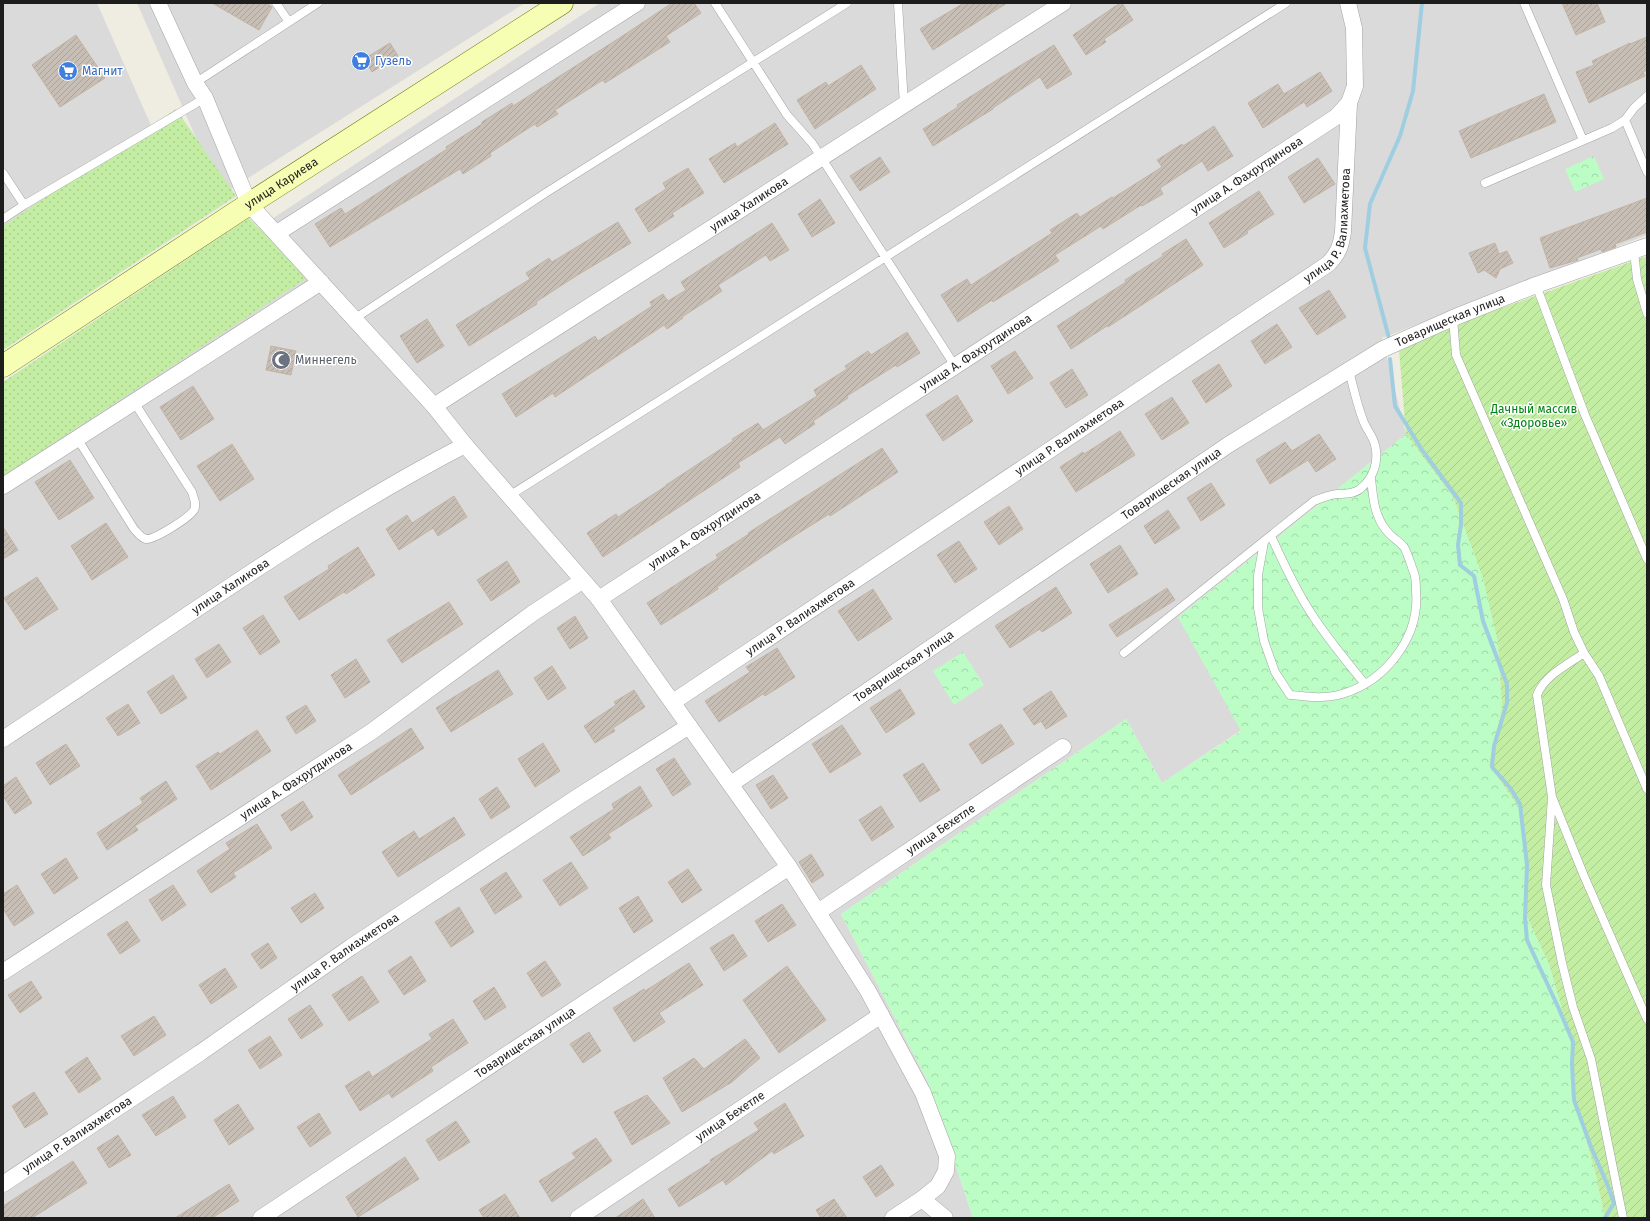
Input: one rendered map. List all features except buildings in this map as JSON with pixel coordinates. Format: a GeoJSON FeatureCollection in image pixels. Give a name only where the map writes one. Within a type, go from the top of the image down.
{"type":"FeatureCollection","features":[{"type":"Feature","properties":{"kind":"main road","name":"улица Кариева"},"geometry":{"type":"LineString","coordinates":[[3,366],[249,204],[562,3]]}},
{"type":"Feature","properties":{"kind":"street"},"geometry":{"type":"LineString","coordinates":[[158,3],[195,82],[205,98],[249,204],[434,406],[465,445],[599,600],[789,867],[868,991],[923,1092],[947,1156],[946,1171],[938,1186],[922,1199],[893,1218]]}},
{"type":"Feature","properties":{"kind":"street"},"geometry":{"type":"LineString","coordinates":[[276,233],[637,3]]}},
{"type":"Feature","properties":{"kind":"street","name":"улица Халикова"},"geometry":{"type":"LineString","coordinates":[[434,406],[1063,3]]}},
{"type":"Feature","properties":{"kind":"street"},"geometry":{"type":"LineString","coordinates":[[1348,3],[1354,28],[1355,86],[1349,103]]}},
{"type":"Feature","properties":{"kind":"street","name":"улица А. Фахрутдинова"},"geometry":{"type":"LineString","coordinates":[[599,600],[1336,117],[1349,103]]}},
{"type":"Feature","properties":{"kind":"street","name":"улица Р. Валиахметова"},"geometry":{"type":"LineString","coordinates":[[673,702],[1328,264],[1335,257],[1341,245],[1349,103]]}},
{"type":"Feature","properties":{"kind":"street","name":"Товарищеская улица"},"geometry":{"type":"LineString","coordinates":[[731,784],[1222,450],[1383,349],[1453,318],[1536,285],[1640,249]]}},
{"type":"Feature","properties":{"kind":"street"},"geometry":{"type":"LineString","coordinates":[[3,486],[321,282]]}},
{"type":"Feature","properties":{"kind":"street","name":"улица Халикова"},"geometry":{"type":"LineString","coordinates":[[3,739],[322,526],[409,474],[465,445]]}},
{"type":"Feature","properties":{"kind":"street","name":"улица А. Фахрутдинова"},"geometry":{"type":"LineString","coordinates":[[3,972],[371,732],[533,613],[582,581]]}},
{"type":"Feature","properties":{"kind":"street","name":"улица Р. Валиахметова"},"geometry":{"type":"LineString","coordinates":[[3,1184],[200,1053],[351,947],[576,798],[689,726]]}},
{"type":"Feature","properties":{"kind":"street","name":"улица Бехетле"},"geometry":{"type":"LineString","coordinates":[[818,912],[1063,747]]}},
{"type":"Feature","properties":{"kind":"street","name":"Товарищеская улица"},"geometry":{"type":"LineString","coordinates":[[261,1218],[789,867]]}},
{"type":"Feature","properties":{"kind":"street","name":"улица Бехетле"},"geometry":{"type":"LineString","coordinates":[[578,1218],[881,1015]]}},
{"type":"Feature","properties":{"kind":"street"},"geometry":{"type":"LineString","coordinates":[[922,1199],[945,1218]]}},
{"type":"Feature","properties":{"kind":"lane"},"geometry":{"type":"LineString","coordinates":[[276,3],[289,22]]}},
{"type":"Feature","properties":{"kind":"lane"},"geometry":{"type":"LineString","coordinates":[[195,82],[318,3]]}},
{"type":"Feature","properties":{"kind":"lane"},"geometry":{"type":"LineString","coordinates":[[715,3],[786,115],[812,143],[955,366]]}},
{"type":"Feature","properties":{"kind":"lane"},"geometry":{"type":"LineString","coordinates":[[354,319],[554,188],[847,3]]}},
{"type":"Feature","properties":{"kind":"lane"},"geometry":{"type":"LineString","coordinates":[[898,3],[904,105]]}},
{"type":"Feature","properties":{"kind":"lane"},"geometry":{"type":"LineString","coordinates":[[510,496],[1286,3]]}},
{"type":"Feature","properties":{"kind":"lane"},"geometry":{"type":"LineString","coordinates":[[1524,3],[1583,140]]}},
{"type":"Feature","properties":{"kind":"lane"},"geometry":{"type":"LineString","coordinates":[[1485,183],[1612,128],[1625,120],[1634,108],[1647,96]]}},
{"type":"Feature","properties":{"kind":"lane"},"geometry":{"type":"LineString","coordinates":[[3,219],[24,205],[205,98]]}},
{"type":"Feature","properties":{"kind":"lane"},"geometry":{"type":"LineString","coordinates":[[1625,120],[1647,172]]}},
{"type":"Feature","properties":{"kind":"lane"},"geometry":{"type":"LineString","coordinates":[[3,173],[24,205]]}},
{"type":"Feature","properties":{"kind":"lane"},"geometry":{"type":"LineString","coordinates":[[1640,249],[1637,280],[1647,313]]}},
{"type":"Feature","properties":{"kind":"lane"},"geometry":{"type":"LineString","coordinates":[[1536,285],[1585,415],[1647,559]]}},
{"type":"Feature","properties":{"kind":"lane"},"geometry":{"type":"LineString","coordinates":[[1453,318],[1456,356],[1563,599],[1574,632],[1584,653],[1599,676],[1647,789]]}},
{"type":"Feature","properties":{"kind":"lane"},"geometry":{"type":"LineString","coordinates":[[1124,653],[1314,502],[1323,497],[1337,494],[1345,495],[1360,489],[1370,478],[1377,463],[1375,444],[1361,415],[1354,394],[1349,370]]}},
{"type":"Feature","properties":{"kind":"lane"},"geometry":{"type":"LineString","coordinates":[[77,438],[134,529],[141,537],[148,539],[157,536],[189,516],[194,510],[196,503],[192,492],[134,402]]}},
{"type":"Feature","properties":{"kind":"lane"},"geometry":{"type":"LineString","coordinates":[[1264,542],[1258,575],[1258,608],[1264,641],[1275,672],[1290,695],[1316,698],[1341,694],[1365,684],[1386,669],[1402,649],[1412,625],[1417,600],[1415,574],[1404,547],[1386,531],[1379,518],[1373,503],[1370,478]]}},
{"type":"Feature","properties":{"kind":"lane"},"geometry":{"type":"LineString","coordinates":[[1271,536],[1289,574],[1310,612],[1334,647],[1365,684]]}},
{"type":"Feature","properties":{"kind":"lane"},"geometry":{"type":"LineString","coordinates":[[1584,653],[1548,678],[1541,686],[1537,695],[1552,797],[1546,885],[1562,963],[1590,1059],[1622,1218]]}},
{"type":"Feature","properties":{"kind":"lane"},"geometry":{"type":"LineString","coordinates":[[1552,797],[1584,876],[1647,1019]]}},
{"type":"Feature","properties":{"kind":"shaded area"},"geometry":{"type":"Polygon","coordinates":[[[3,3],[97,3],[191,216],[3,338],[3,3]]]}},
{"type":"Feature","properties":{"kind":"shaded area"},"geometry":{"type":"Polygon","coordinates":[[[137,3],[525,3],[221,195],[137,3]]]}},
{"type":"Feature","properties":{"kind":"shaded area"},"geometry":{"type":"Polygon","coordinates":[[[600,3],[1647,3],[1647,235],[1382,338],[1406,434],[1178,617],[1241,730],[1162,783],[1126,719],[841,914],[928,1082],[973,1218],[3,1218],[3,396],[600,3]]]}},
{"type":"Feature","properties":{"kind":"green space"},"geometry":{"type":"Polygon","coordinates":[[[176,109],[236,196],[3,350],[3,226],[176,109]]]}},
{"type":"Feature","properties":{"kind":"green space"},"geometry":{"type":"Polygon","coordinates":[[[1594,156],[1604,179],[1575,192],[1565,169],[1594,156]]]}},
{"type":"Feature","properties":{"kind":"green space"},"geometry":{"type":"Polygon","coordinates":[[[249,218],[307,278],[3,476],[3,382],[249,218]]]}},
{"type":"Feature","properties":{"kind":"green space","name":"Дачный массив «Здоровье»"},"geometry":{"type":"Polygon","coordinates":[[[1647,256],[1647,1218],[1605,1218],[1595,1171],[1573,1093],[1572,1044],[1549,964],[1526,915],[1528,868],[1522,812],[1489,765],[1502,708],[1498,643],[1483,578],[1453,497],[1406,434],[1399,350],[1462,322],[1647,256]]]}},
{"type":"Feature","properties":{"kind":"green space"},"geometry":{"type":"Polygon","coordinates":[[[1406,434],[1453,497],[1483,577],[1498,643],[1502,708],[1489,765],[1522,812],[1528,868],[1526,915],[1549,964],[1572,1044],[1573,1093],[1595,1171],[1605,1218],[973,1218],[928,1082],[841,914],[1126,719],[1162,783],[1241,731],[1178,617],[1406,434]]]}},
{"type":"Feature","properties":{"kind":"green space"},"geometry":{"type":"Polygon","coordinates":[[[963,652],[984,685],[954,705],[933,671],[963,652]]]}},
{"type":"Feature","properties":{"kind":"waterway"},"geometry":{"type":"LineString","coordinates":[[1389,338],[1365,248],[1370,204],[1400,136],[1413,91],[1422,3]]}},
{"type":"Feature","properties":{"kind":"waterway"},"geometry":{"type":"LineString","coordinates":[[1390,359],[1395,406],[1422,450],[1461,503],[1461,524],[1458,545],[1460,565],[1474,576],[1483,621],[1507,684],[1507,703],[1494,746],[1492,767],[1511,789],[1520,804],[1527,865],[1525,918],[1527,940],[1573,1042],[1572,1064],[1574,1100],[1614,1203],[1605,1218]]}},
{"type":"Feature","properties":{"kind":"place","name":"Гузель"},"geometry":{"type":"Point","coordinates":[361,61]}},
{"type":"Feature","properties":{"kind":"place","name":"Магнит"},"geometry":{"type":"Point","coordinates":[68,71]}},
{"type":"Feature","properties":{"kind":"place","name":"Миннегель"},"geometry":{"type":"Point","coordinates":[281,360]}}]}
